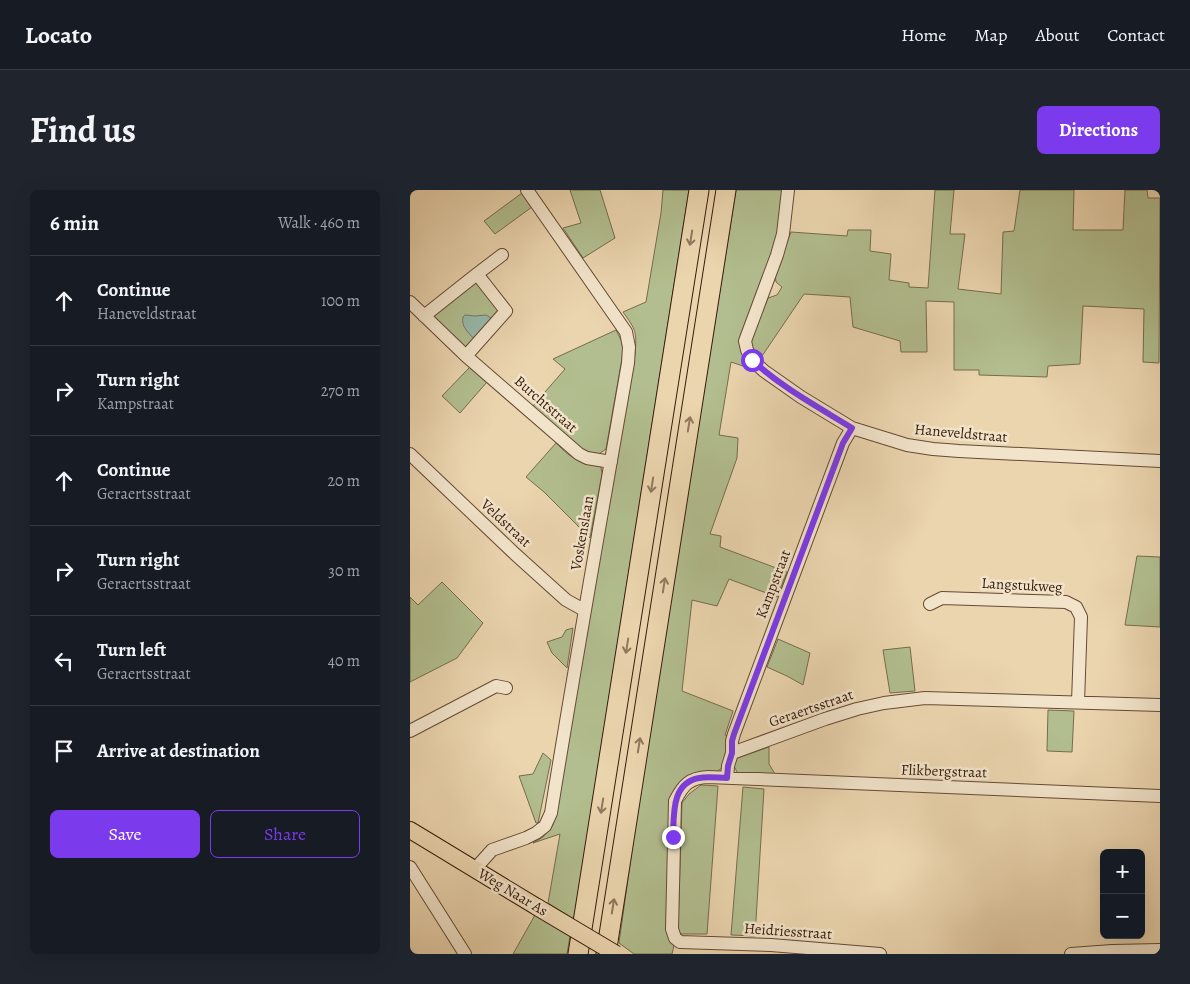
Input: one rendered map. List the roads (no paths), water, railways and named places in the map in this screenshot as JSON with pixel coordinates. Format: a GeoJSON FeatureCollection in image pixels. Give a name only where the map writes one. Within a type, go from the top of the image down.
{"type":"FeatureCollection","features":[{"type":"Feature","properties":{"kind":"highway"},"geometry":{"type":"LineString","coordinates":[[578,954],[699,190]]}},
{"type":"Feature","properties":{"kind":"highway"},"geometry":{"type":"LineString","coordinates":[[606,954],[726,190]]}},
{"type":"Feature","properties":{"kind":"main road","name":"Weg Naar As"},"geometry":{"type":"LineString","coordinates":[[410,830],[616,954]]}},
{"type":"Feature","properties":{"kind":"street","name":"Voskenslaan"},"geometry":{"type":"LineString","coordinates":[[475,869],[492,850],[536,834],[545,826],[550,813],[628,363],[629,346],[626,332],[527,190]]}},
{"type":"Feature","properties":{"kind":"street","name":"Haneveldstraat"},"geometry":{"type":"LineString","coordinates":[[788,190],[783,234],[745,341],[752,360],[764,371],[852,428],[907,445],[933,449],[1160,461]]}},
{"type":"Feature","properties":{"kind":"street"},"geometry":{"type":"LineString","coordinates":[[424,316],[502,254]]}},
{"type":"Feature","properties":{"kind":"street"},"geometry":{"type":"LineString","coordinates":[[466,356],[506,312],[477,274]]}},
{"type":"Feature","properties":{"kind":"street"},"geometry":{"type":"LineString","coordinates":[[766,286],[778,291]]}},
{"type":"Feature","properties":{"kind":"street","name":"Burchtstraat"},"geometry":{"type":"LineString","coordinates":[[410,302],[466,356],[578,454],[586,458],[611,462]]}},
{"type":"Feature","properties":{"kind":"street","name":"Kampstraat"},"geometry":{"type":"LineString","coordinates":[[732,753],[734,734],[843,443],[852,428]]}},
{"type":"Feature","properties":{"kind":"street","name":"Veldstraat"},"geometry":{"type":"LineString","coordinates":[[410,454],[566,600],[584,610]]}},
{"type":"Feature","properties":{"kind":"street","name":"Langstukweg"},"geometry":{"type":"LineString","coordinates":[[930,604],[942,598],[1066,602],[1076,607],[1081,617],[1078,702]]}},
{"type":"Feature","properties":{"kind":"street"},"geometry":{"type":"LineString","coordinates":[[410,731],[496,686],[506,688]]}},
{"type":"Feature","properties":{"kind":"street","name":"Geraertsstraat"},"geometry":{"type":"LineString","coordinates":[[732,753],[857,709],[884,703],[932,697],[1160,705]]}},
{"type":"Feature","properties":{"kind":"street"},"geometry":{"type":"LineString","coordinates":[[694,948],[675,938],[672,928],[675,801],[685,784],[697,778],[727,778],[732,753]]}},
{"type":"Feature","properties":{"kind":"street","name":"Flikbergstraat"},"geometry":{"type":"LineString","coordinates":[[727,778],[1160,796]]}},
{"type":"Feature","properties":{"kind":"street"},"geometry":{"type":"LineString","coordinates":[[410,867],[465,954]]}},
{"type":"Feature","properties":{"kind":"street","name":"Heidriesstraat"},"geometry":{"type":"LineString","coordinates":[[694,948],[771,945],[880,954]]}},
{"type":"Feature","properties":{"kind":"street"},"geometry":{"type":"LineString","coordinates":[[1071,954],[1160,950]]}}]}
